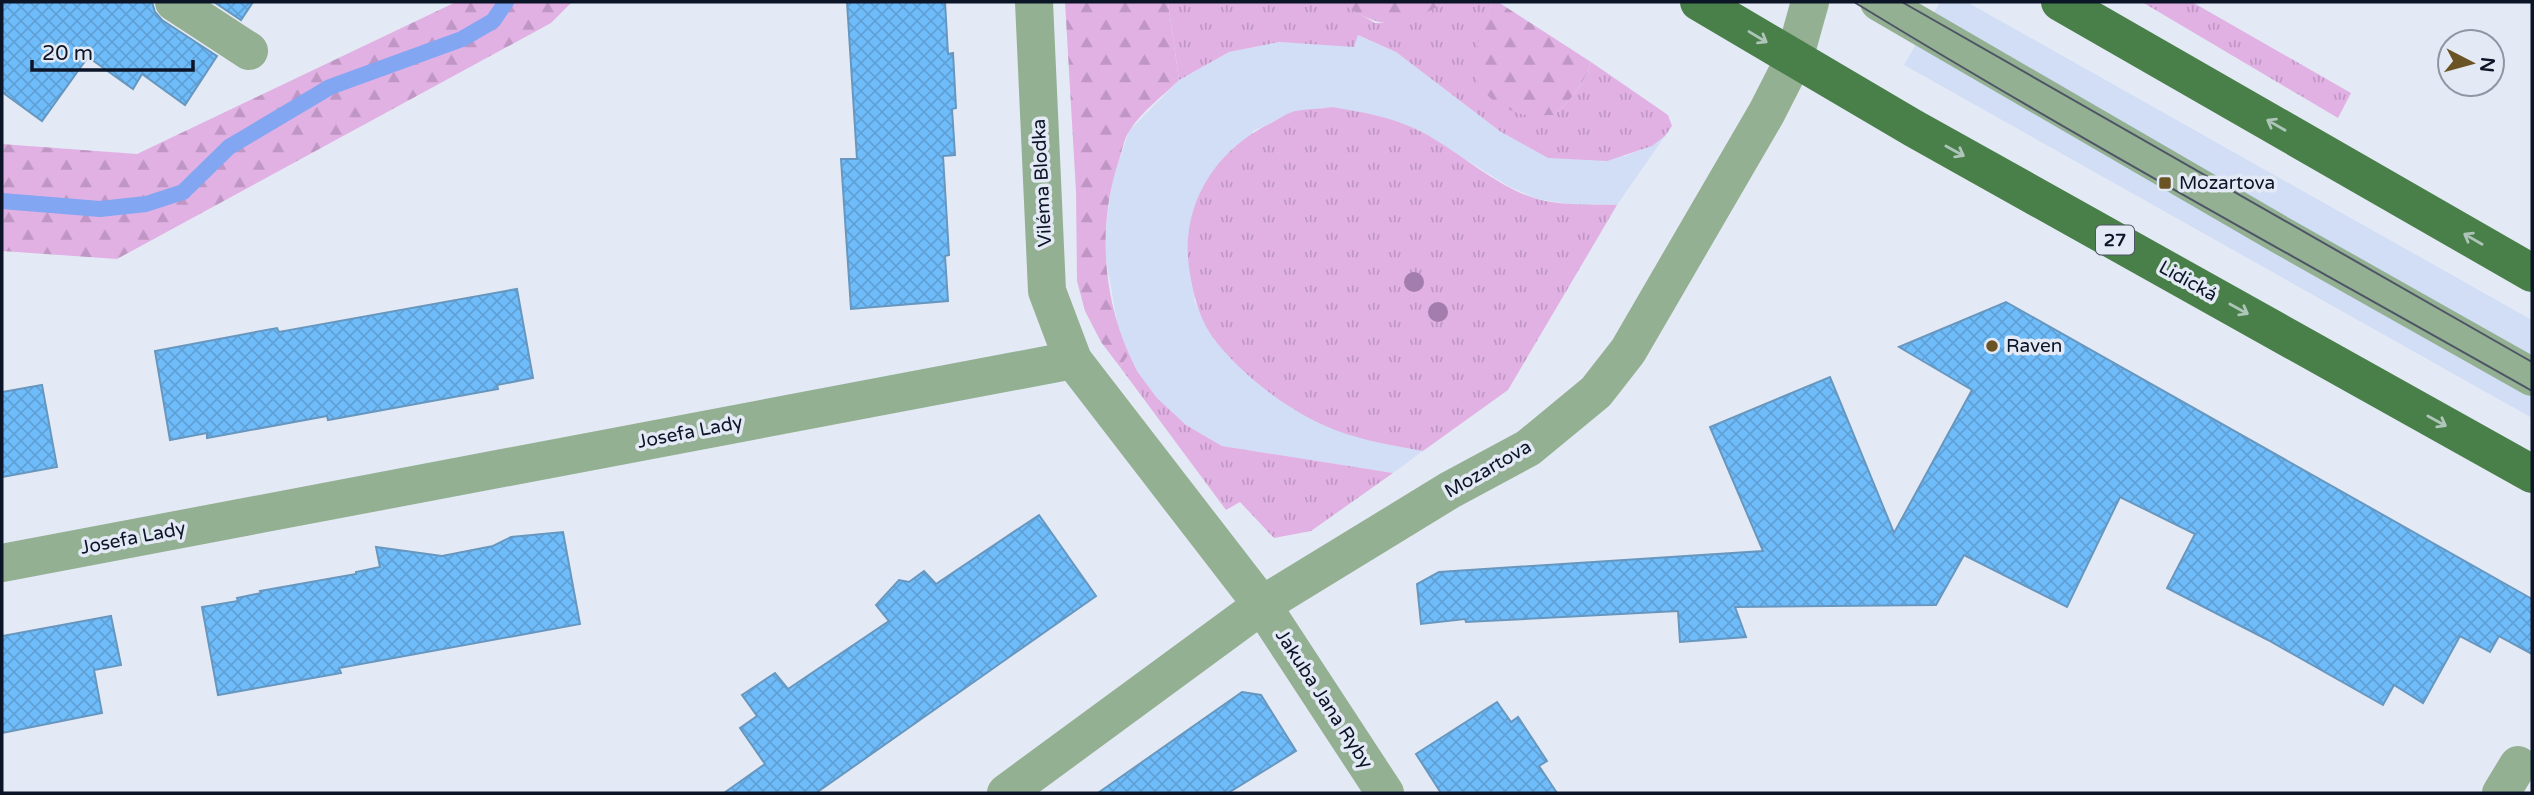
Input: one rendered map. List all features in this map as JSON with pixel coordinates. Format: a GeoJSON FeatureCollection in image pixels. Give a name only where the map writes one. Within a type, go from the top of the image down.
{"type":"FeatureCollection","features":[{"type":"Feature","properties":{"kind":"main road","name":"Lidická"},"geometry":{"type":"LineString","coordinates":[[1699,2],[1925,135],[2532,474]]}},
{"type":"Feature","properties":{"kind":"main road"},"geometry":{"type":"LineString","coordinates":[[2060,2],[2532,273]]}},
{"type":"Feature","properties":{"kind":"street"},"geometry":{"type":"LineString","coordinates":[[174,2],[250,51]]}},
{"type":"Feature","properties":{"kind":"street","name":"Viléma Blodka"},"geometry":{"type":"LineString","coordinates":[[1034,2],[1047,291],[1073,360]]}},
{"type":"Feature","properties":{"kind":"street","name":"Mozartova"},"geometry":{"type":"LineString","coordinates":[[1006,793],[1262,605],[1450,491],[1528,448],[1596,392],[1628,351],[1767,112],[1794,59],[1810,2]]}},
{"type":"Feature","properties":{"kind":"street"},"geometry":{"type":"LineString","coordinates":[[1879,2],[2532,377]]}},
{"type":"Feature","properties":{"kind":"street"},"geometry":{"type":"LineString","coordinates":[[1073,360],[1262,605]]}},
{"type":"Feature","properties":{"kind":"street","name":"Josefa Lady"},"geometry":{"type":"LineString","coordinates":[[2,563],[1073,360]]}},
{"type":"Feature","properties":{"kind":"street","name":"Jakuba Jana Ryby"},"geometry":{"type":"LineString","coordinates":[[1262,605],[1385,793]]}},
{"type":"Feature","properties":{"kind":"shaded area"},"geometry":{"type":"Polygon","coordinates":[[[1940,2],[1967,2],[2532,320],[2532,418],[1904,65],[1940,2]]]}},
{"type":"Feature","properties":{"kind":"shaded area"},"geometry":{"type":"Polygon","coordinates":[[[1358,35],[1396,52],[1501,132],[1548,158],[1625,156],[1651,146],[1665,136],[1617,205],[1569,204],[1537,199],[1508,186],[1419,130],[1332,107],[1294,112],[1253,131],[1194,300],[1215,341],[1248,374],[1288,404],[1321,424],[1371,441],[1423,451],[1393,473],[1222,446],[1186,425],[1157,398],[1137,371],[1119,333],[1105,253],[1113,178],[1129,131],[1179,80],[1229,52],[1279,42],[1353,46],[1358,35]]]}},
{"type":"Feature","properties":{"kind":"green space"},"geometry":{"type":"Polygon","coordinates":[[[456,2],[572,2],[551,23],[117,259],[2,251],[2,144],[137,154],[456,2]]]}},
{"type":"Feature","properties":{"kind":"green space"},"geometry":{"type":"Polygon","coordinates":[[[1065,2],[1168,2],[1179,80],[1147,110],[1128,133],[1112,184],[1108,208],[1108,283],[1120,331],[1129,354],[1120,367],[1101,342],[1085,311],[1077,281],[1076,192],[1065,2]]]}},
{"type":"Feature","properties":{"kind":"green space"},"geometry":{"type":"Polygon","coordinates":[[[1168,2],[1339,2],[1375,23],[1392,23],[1442,2],[1492,2],[1478,44],[1554,115],[1576,92],[1591,62],[1668,115],[1672,126],[1665,136],[1652,146],[1607,161],[1548,158],[1501,132],[1396,52],[1358,35],[1354,47],[1279,42],[1229,52],[1179,80],[1168,2]]]}},
{"type":"Feature","properties":{"kind":"green space"},"geometry":{"type":"Polygon","coordinates":[[[1339,2],[1442,4],[1413,19],[1390,23],[1367,18],[1339,2]]]}},
{"type":"Feature","properties":{"kind":"green space"},"geometry":{"type":"Polygon","coordinates":[[[1492,2],[1498,2],[1591,62],[1576,92],[1554,115],[1526,115],[1509,110],[1486,94],[1477,80],[1476,53],[1492,2]]]}},
{"type":"Feature","properties":{"kind":"green space"},"geometry":{"type":"Polygon","coordinates":[[[2142,2],[2192,2],[2351,93],[2338,118],[2142,2]]]}},
{"type":"Feature","properties":{"kind":"green space"},"geometry":{"type":"Polygon","coordinates":[[[1332,107],[1409,126],[1506,186],[1537,199],[1566,204],[1617,205],[1508,390],[1423,451],[1346,434],[1307,417],[1278,399],[1239,367],[1211,336],[1202,319],[1194,292],[1188,250],[1189,227],[1204,185],[1217,166],[1232,149],[1250,135],[1286,115],[1295,111],[1332,107]]]}},
{"type":"Feature","properties":{"kind":"green space"},"geometry":{"type":"Polygon","coordinates":[[[1129,354],[1137,371],[1157,398],[1186,425],[1222,446],[1393,473],[1311,531],[1274,538],[1240,502],[1226,510],[1120,367],[1129,354]]]}},
{"type":"Feature","properties":{"kind":"building"},"geometry":{"type":"Polygon","coordinates":[[[2,2],[152,2],[155,12],[162,20],[217,56],[185,105],[142,74],[133,89],[88,57],[42,121],[2,92],[2,2]]]}},
{"type":"Feature","properties":{"kind":"building"},"geometry":{"type":"Polygon","coordinates":[[[214,2],[253,2],[241,20],[214,2]]]}},
{"type":"Feature","properties":{"kind":"building"},"geometry":{"type":"Polygon","coordinates":[[[847,2],[945,2],[948,54],[953,53],[956,108],[952,109],[955,155],[943,156],[949,255],[945,256],[948,301],[851,309],[841,159],[857,159],[847,2]]]}},
{"type":"Feature","properties":{"kind":"building"},"geometry":{"type":"Polygon","coordinates":[[[517,289],[533,378],[497,385],[498,389],[328,420],[327,416],[207,438],[207,433],[170,440],[155,351],[277,328],[279,332],[517,289]]]}},
{"type":"Feature","properties":{"kind":"building"},"geometry":{"type":"Polygon","coordinates":[[[2006,302],[2532,599],[2532,654],[2499,636],[2490,652],[2460,636],[2423,703],[2394,685],[2383,705],[2268,640],[2167,588],[2195,534],[2120,497],[2067,607],[1964,555],[1936,605],[1735,607],[1746,637],[1680,642],[1678,611],[1466,622],[1465,619],[1421,624],[1417,584],[1439,572],[1763,551],[1710,427],[1830,377],[1894,533],[1972,390],[1899,347],[2006,302]]]}},
{"type":"Feature","properties":{"kind":"building"},"geometry":{"type":"Polygon","coordinates":[[[42,385],[57,467],[2,477],[2,392],[42,385]]]}},
{"type":"Feature","properties":{"kind":"building"},"geometry":{"type":"Polygon","coordinates":[[[1039,515],[1096,596],[816,793],[724,793],[765,764],[740,728],[757,716],[742,695],[775,673],[788,689],[889,621],[876,605],[899,580],[909,582],[924,571],[936,584],[1039,515]]]}},
{"type":"Feature","properties":{"kind":"building"},"geometry":{"type":"Polygon","coordinates":[[[563,532],[580,624],[339,668],[341,673],[218,695],[202,607],[238,601],[237,598],[261,593],[260,591],[356,574],[380,567],[376,547],[442,556],[493,546],[511,537],[563,532]]]}},
{"type":"Feature","properties":{"kind":"building"},"geometry":{"type":"Polygon","coordinates":[[[111,616],[121,665],[94,670],[102,713],[2,733],[2,636],[111,616]]]}},
{"type":"Feature","properties":{"kind":"building"},"geometry":{"type":"Polygon","coordinates":[[[1242,692],[1261,695],[1296,751],[1228,793],[1098,793],[1242,692]]]}},
{"type":"Feature","properties":{"kind":"building"},"geometry":{"type":"Polygon","coordinates":[[[1497,702],[1511,722],[1518,717],[1547,761],[1539,766],[1557,793],[1441,793],[1416,754],[1497,702]]]}},
{"type":"Feature","properties":{"kind":"waterway"},"geometry":{"type":"LineString","coordinates":[[2,201],[100,209],[146,204],[183,192],[229,147],[330,87],[462,39],[493,21],[506,2]]}},
{"type":"Feature","properties":{"kind":"tram line"},"geometry":{"type":"LineString","coordinates":[[1854,2],[2106,151],[2532,391]]}},
{"type":"Feature","properties":{"kind":"tram line"},"geometry":{"type":"LineString","coordinates":[[1902,2],[2532,362]]}},
{"type":"Feature","properties":{"kind":"place","name":"Mozartova"},"geometry":{"type":"Point","coordinates":[2165,183]}},
{"type":"Feature","properties":{"kind":"place","name":"Raven"},"geometry":{"type":"Point","coordinates":[1992,346]}}]}
